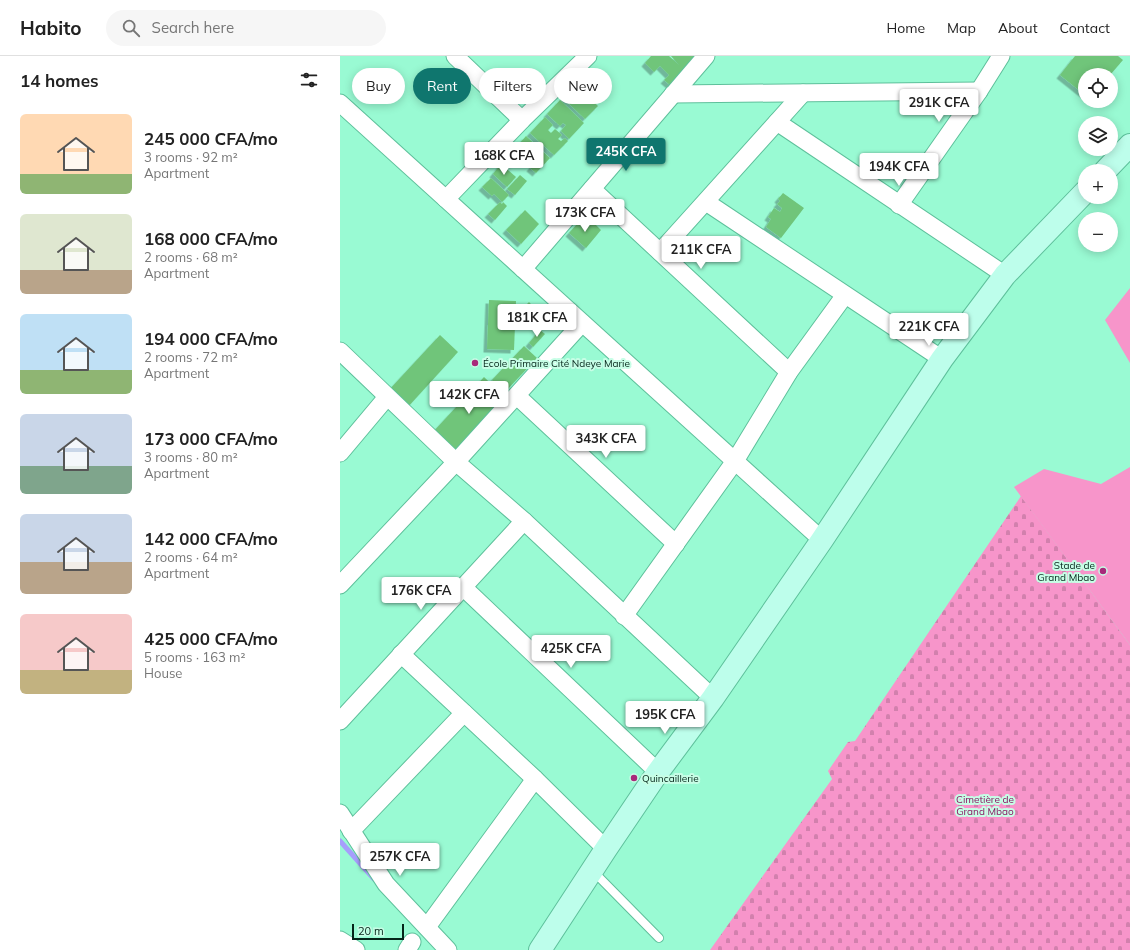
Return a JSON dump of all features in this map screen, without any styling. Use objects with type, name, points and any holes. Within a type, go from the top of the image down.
[{"type":"street","points":[[456,56],[522,120]]},
{"type":"street","points":[[446,199],[522,120],[588,56]]},
{"type":"street","points":[[523,269],[706,56]]},
{"type":"street","points":[[899,204],[979,91],[1001,56]]},
{"type":"street","points":[[673,94],[979,91]]},
{"type":"street","points":[[660,252],[803,93]]},
{"type":"street","points":[[340,103],[822,540]]},
{"type":"street","points":[[777,122],[1005,275]]},
{"type":"street","points":[[1112,164],[1130,145]]},
{"type":"street","points":[[592,189],[790,372]]},
{"type":"street","points":[[540,950],[606,848],[658,772],[713,698],[822,540],[942,359],[1005,275],[1078,199]]},
{"type":"street","points":[[706,202],[942,359]]},
{"type":"street","points":[[624,616],[734,461],[790,372],[845,295]]},
{"type":"street","points":[[340,585],[517,396],[582,323]]},
{"type":"street","points":[[340,351],[456,462],[524,521],[713,698]]},
{"type":"street","points":[[517,396],[676,544]]},
{"type":"street","points":[[340,454],[387,397]]},
{"type":"street","points":[[340,721],[524,521]]},
{"type":"street","points":[[463,587],[658,772]]},
{"type":"street","points":[[401,654],[535,779],[606,848]]},
{"type":"street","points":[[351,831],[464,714]]},
{"type":"street","points":[[427,927],[535,779]]},
{"type":"street","points":[[340,813],[386,884],[448,950]]},
{"type":"street","points":[[340,940],[356,950]]},
{"type":"lane","points":[[592,870],[659,938]]},
{"type":"green space","points":[[1130,288],[1130,363],[1105,320]]},
{"type":"green space","name":"Stade de Grand Mbao","points":[[1130,467],[1130,645],[1014,487],[1044,469],[1101,484]]},
{"type":"green space","name":"Cimetière de Grand Mbao","points":[[1021,496],[1130,645],[1130,950],[710,950],[832,779],[828,771],[848,742],[855,741]]},
{"type":"building","points":[[651,56],[669,56],[679,65],[671,56],[699,56],[670,85],[664,80],[669,75],[660,66],[654,72],[645,63]]},
{"type":"building","points":[[1075,56],[1118,56],[1123,60],[1116,68],[1078,68],[1078,89],[1060,75]]},
{"type":"building","points":[[556,104],[564,104],[584,123],[569,139],[561,131],[566,125],[563,123],[560,126],[547,114]]},
{"type":"building","points":[[569,104],[596,104],[598,106],[585,119]]},
{"type":"building","points":[[545,117],[553,125],[548,130],[551,133],[555,129],[562,135],[558,139],[561,141],[565,138],[568,141],[554,155],[530,133]]},
{"type":"building","points":[[526,136],[550,158],[536,173],[530,168],[536,161],[528,155],[521,163],[511,153]]},
{"type":"building","points":[[501,164],[516,177],[507,187],[493,174]]},
{"type":"building","points":[[520,175],[527,181],[515,195],[507,189]]},
{"type":"building","points":[[491,178],[509,195],[502,202],[494,194],[492,196],[482,187]]},
{"type":"building","points":[[783,193],[804,208],[781,238],[766,227],[771,219],[768,217],[774,208],[780,212],[782,208],[777,204],[780,201],[778,199]]},
{"type":"building","points":[[500,202],[502,204],[503,202],[507,206],[495,220],[488,214]]},
{"type":"building","points":[[525,210],[539,224],[521,244],[506,230]]},
{"type":"building","points":[[580,221],[587,227],[592,221],[601,230],[586,248],[569,233]]},
{"type":"building","points":[[489,300],[516,301],[514,350],[487,349]]},
{"type":"building","points":[[529,302],[543,317],[537,323],[523,308]]},
{"type":"building","points":[[540,330],[545,334],[533,347],[529,343]]},
{"type":"building","points":[[440,335],[458,352],[407,408],[389,390]]},
{"type":"building","points":[[524,346],[537,358],[505,392],[492,380]]},
{"type":"building","points":[[484,377],[505,397],[455,452],[433,432]]},
{"type":"waterway","points":[[340,841],[374,879]]},
{"type":"place","name":"École Primaire Cité Ndeye Marie","points":[[475,363]]},
{"type":"place","name":"Stade de Grand Mbao","points":[[1103,571]]},
{"type":"place","name":"Quincaillerie","points":[[634,778]]}]
